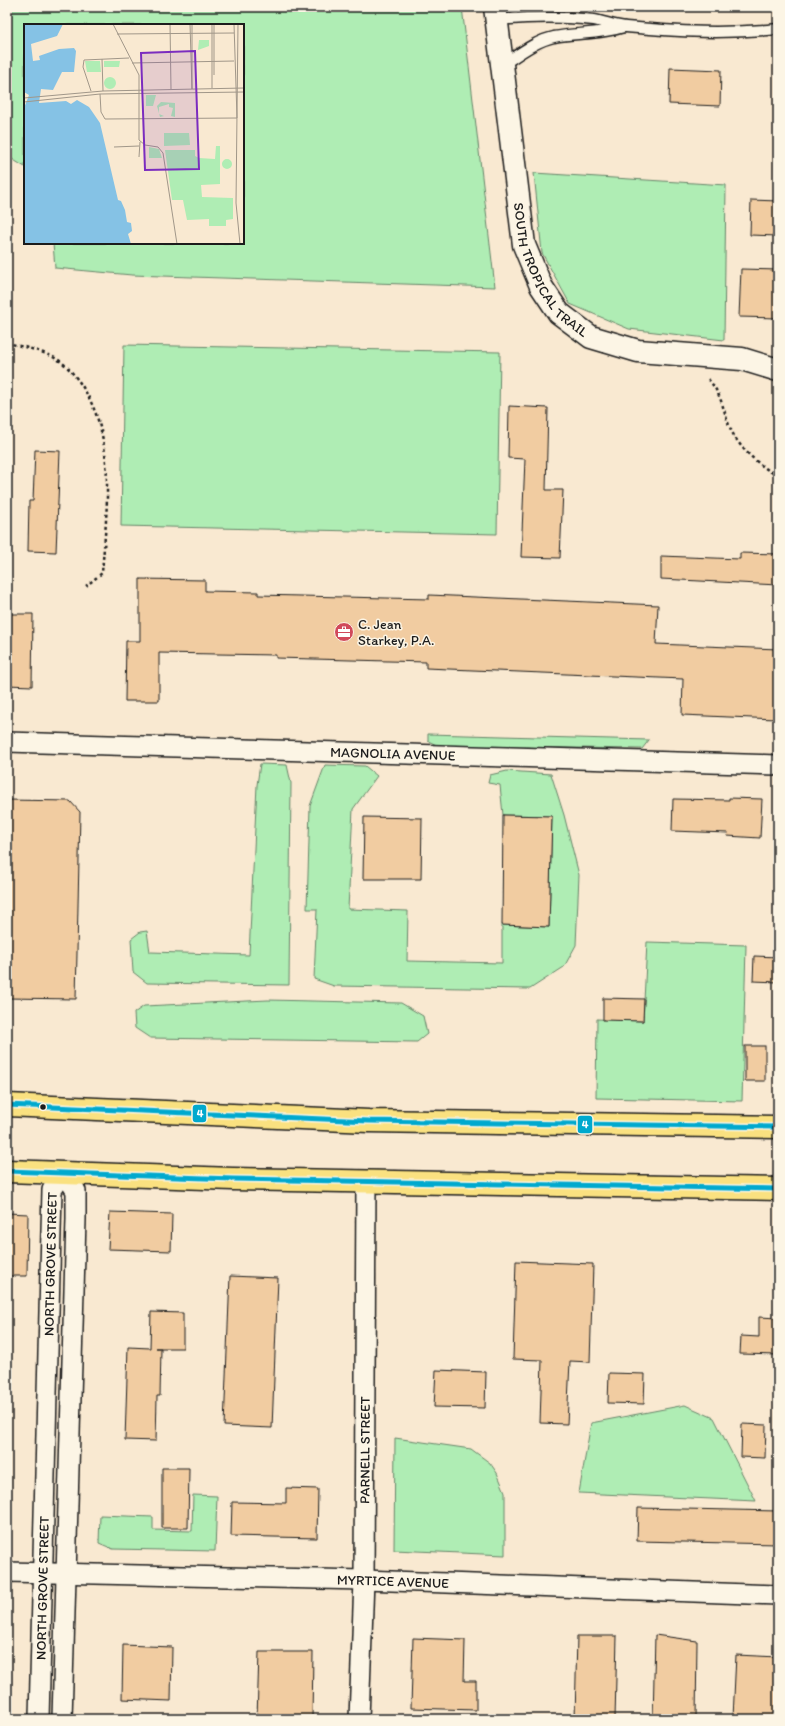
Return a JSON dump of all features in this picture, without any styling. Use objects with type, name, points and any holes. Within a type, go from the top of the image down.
[{"type":"main road","points":[[7,1105],[369,1121],[778,1127]]},
{"type":"main road","points":[[7,1171],[233,1179],[778,1189]]},
{"type":"street","name":"SOUTH TROPICAL TRAIL","points":[[496,14],[524,245],[541,286],[559,313],[590,337],[638,351],[742,359],[778,370]]},
{"type":"street","name":"MAGNOLIA AVENUE","points":[[7,742],[778,765]]},
{"type":"street","name":"NORTH GROVE STREET","points":[[39,1719],[52,1190],[64,1172],[76,1191],[62,1719]]},
{"type":"street","name":"PARNELL STREET","points":[[359,1719],[364,1580],[366,1181]]},
{"type":"street","points":[[48,1333],[73,1334]]},
{"type":"street","name":"MYRTICE AVENUE","points":[[7,1572],[364,1580],[778,1594]]},
{"type":"lane","points":[[496,14],[594,20],[624,27],[711,33],[736,33],[778,29]]},
{"type":"lane","points":[[502,65],[534,45],[552,37],[611,31],[624,27]]},
{"type":"path","points":[[7,343],[35,349],[65,366],[87,394],[101,428],[107,466],[108,500],[102,573],[86,586]]},
{"type":"path","points":[[704,377],[709,379],[720,394],[732,431],[740,445],[757,462],[778,476]]},
{"type":"green space","points":[[7,7],[462,7],[495,287],[132,275],[55,268],[53,244],[244,244],[244,24],[24,24],[24,166],[7,156]]},
{"type":"green space","points":[[534,173],[726,185],[724,340],[629,329],[570,304],[542,253]]},
{"type":"green space","points":[[124,345],[500,352],[497,534],[121,526]]},
{"type":"green space","points":[[428,734],[649,740],[642,749],[439,746],[428,741]]},
{"type":"green space","points":[[260,764],[287,765],[291,783],[289,985],[147,983],[133,972],[131,939],[140,932],[147,931],[150,952],[249,955],[257,785]]},
{"type":"green space","points":[[325,765],[365,766],[377,776],[353,809],[348,909],[408,911],[407,961],[502,963],[502,925],[549,927],[552,816],[503,815],[500,785],[488,783],[490,775],[507,771],[551,774],[564,815],[579,875],[576,945],[564,967],[530,989],[334,986],[314,979],[317,909],[307,909],[310,806]]},
{"type":"green space","points":[[647,942],[746,945],[742,1101],[596,1098],[597,1019],[643,1021]]},
{"type":"green space","points":[[268,1000],[401,1003],[423,1016],[427,1034],[417,1042],[150,1038],[135,1028],[134,1013],[144,1006]]},
{"type":"green space","points":[[685,1405],[714,1418],[756,1501],[579,1493],[591,1423]]},
{"type":"green space","points":[[395,1438],[471,1449],[490,1463],[497,1473],[505,1492],[505,1555],[394,1550]]},
{"type":"green space","points":[[193,1495],[217,1496],[215,1551],[113,1549],[99,1543],[100,1515],[153,1517],[153,1530],[192,1531]]},
{"type":"building","points":[[670,68],[721,70],[720,106],[669,104]]},
{"type":"building","points":[[751,200],[778,201],[778,236],[750,235]]},
{"type":"building","points":[[741,269],[778,270],[778,318],[739,317]]},
{"type":"building","points":[[509,406],[548,408],[546,490],[563,490],[560,558],[521,557],[525,459],[508,458]]},
{"type":"building","points":[[35,450],[60,451],[56,552],[28,551],[29,501],[33,501]]},
{"type":"building","points":[[740,553],[778,554],[778,585],[661,579],[661,556],[740,559]]},
{"type":"building","points":[[140,579],[205,580],[205,591],[258,592],[258,595],[429,599],[429,595],[658,605],[656,644],[778,649],[776,719],[682,715],[683,679],[426,668],[426,662],[276,658],[276,655],[159,653],[159,701],[125,701],[126,641],[140,641]]},
{"type":"building","points":[[7,614],[33,614],[32,686],[7,685]]},
{"type":"building","points":[[729,798],[762,799],[760,838],[727,836],[728,833],[672,831],[673,799],[729,800]]},
{"type":"building","points":[[7,800],[70,801],[80,812],[76,999],[7,998]]},
{"type":"building","points":[[503,815],[552,816],[549,927],[502,925]]},
{"type":"building","points":[[364,817],[422,818],[421,879],[363,879]]},
{"type":"building","points":[[754,956],[778,957],[778,982],[753,981]]},
{"type":"building","points":[[603,998],[644,999],[643,1021],[603,1020]]},
{"type":"building","points":[[745,1046],[765,1046],[765,1081],[745,1081]]},
{"type":"building","points":[[110,1212],[172,1214],[171,1251],[108,1249]]},
{"type":"building","points":[[7,1213],[28,1214],[27,1276],[7,1276]]},
{"type":"building","points":[[516,1261],[593,1264],[590,1362],[570,1361],[567,1424],[540,1423],[542,1360],[513,1359]]},
{"type":"building","points":[[230,1276],[278,1278],[272,1428],[224,1426]]},
{"type":"building","points":[[151,1312],[183,1313],[183,1348],[161,1348],[160,1396],[157,1396],[156,1441],[125,1440],[128,1347],[150,1348]]},
{"type":"building","points":[[759,1317],[778,1318],[778,1355],[740,1354],[741,1336],[759,1337]]},
{"type":"building","points":[[436,1370],[486,1372],[485,1408],[434,1407]]},
{"type":"building","points":[[609,1373],[645,1374],[644,1404],[608,1403]]},
{"type":"building","points":[[742,1424],[766,1425],[765,1458],[741,1457]]},
{"type":"building","points":[[162,1468],[189,1468],[188,1528],[162,1528]]},
{"type":"building","points":[[286,1488],[318,1489],[317,1538],[231,1536],[232,1502],[286,1503]]},
{"type":"building","points":[[638,1508],[778,1511],[778,1544],[637,1541]]},
{"type":"building","points":[[655,1635],[697,1641],[696,1719],[653,1719]]},
{"type":"building","points":[[577,1636],[617,1636],[615,1719],[575,1719]]},
{"type":"building","points":[[413,1638],[465,1640],[464,1681],[476,1681],[476,1710],[411,1708]]},
{"type":"building","points":[[123,1645],[172,1647],[171,1701],[122,1699]]},
{"type":"building","points":[[259,1652],[313,1652],[312,1719],[257,1719]]},
{"type":"building","points":[[736,1655],[778,1657],[778,1719],[733,1718]]},
{"type":"transit line","name":"4","points":[[7,1105],[369,1121],[778,1127]]},
{"type":"transit line","name":"4","points":[[7,1171],[233,1179],[778,1189]]},
{"type":"place","name":"C. Jean Starkey, P.A.","points":[[344,632]]}]
